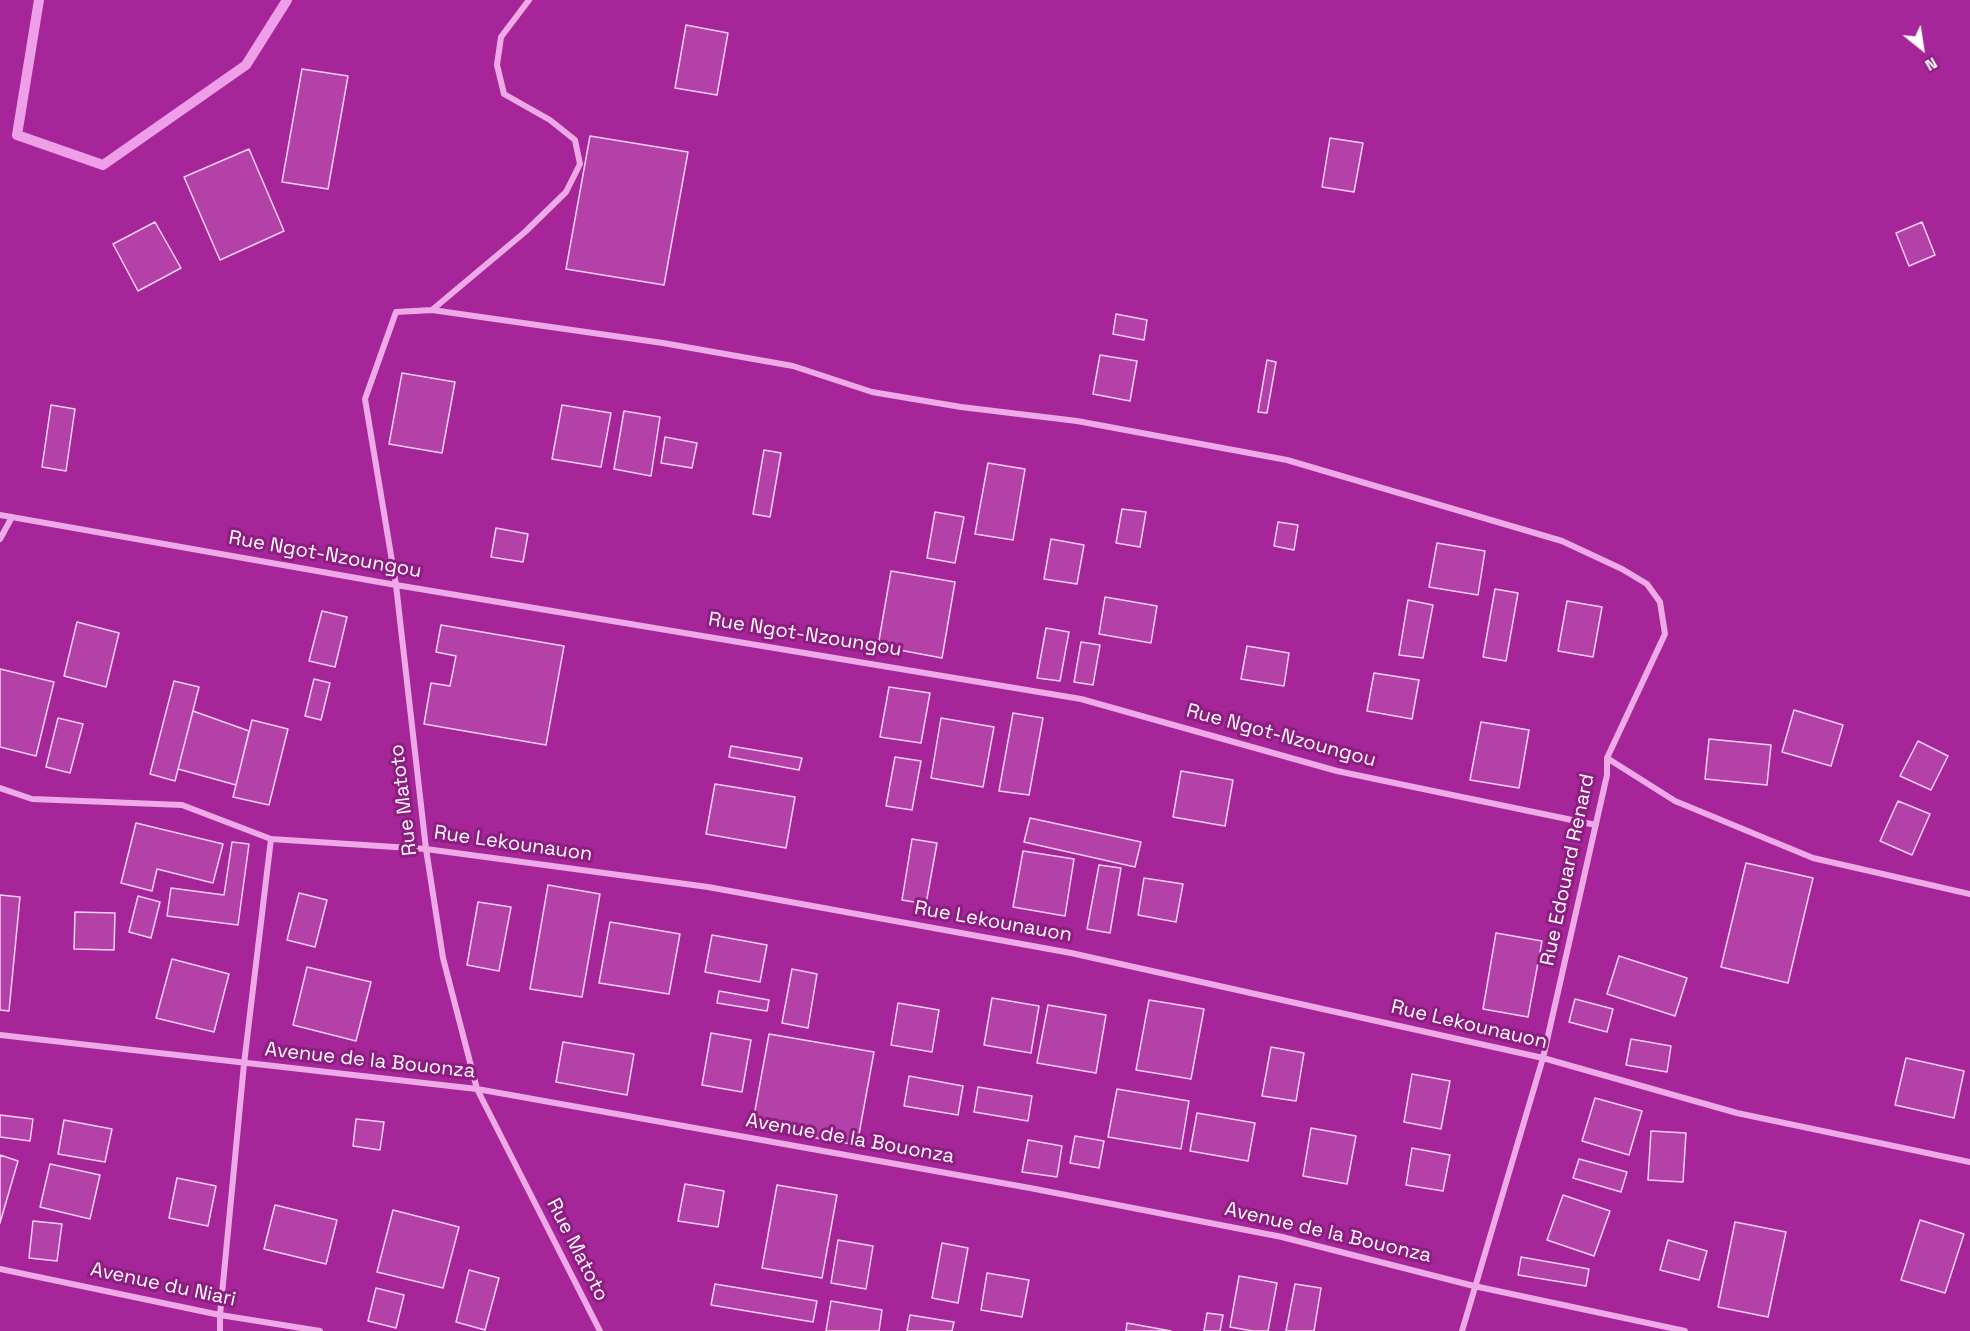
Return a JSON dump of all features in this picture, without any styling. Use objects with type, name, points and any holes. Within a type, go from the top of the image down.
[{"type":"street","points":[[432,310],[525,232],[566,192],[580,164],[575,140],[550,120],[504,94],[497,65],[501,37],[529,0]]},
{"type":"street","points":[[432,310],[663,343],[793,366],[872,393],[961,407],[1077,421],[1287,460],[1562,541],[1622,569],[1647,584],[1660,602],[1665,634],[1607,758]]},
{"type":"street","name":"Rue Matoto","points":[[432,310],[396,312],[364,399],[396,585],[426,849],[443,958],[477,1089],[600,1331]]},
{"type":"street","name":"Rue Ngot-Nzoungou","points":[[0,515],[396,585],[1081,699],[1337,771],[1596,825]]},
{"type":"street","points":[[0,539],[12,517]]},
{"type":"street","name":"Rue Edouard Renard","points":[[1462,1331],[1543,1058],[1607,775],[1607,758]]},
{"type":"street","name":"Rue Edouard Renard","points":[[1607,758],[1675,801],[1813,858],[1970,894]]},
{"type":"street","name":"Rue Lekounauon","points":[[0,788],[32,799],[182,805],[271,839],[426,849],[708,887],[1071,953],[1543,1058],[1737,1113],[1970,1161]]},
{"type":"street","points":[[220,1331],[244,1064],[271,839]]},
{"type":"street","name":"Avenue de la Bouonza","points":[[0,1035],[477,1089],[1030,1188],[1282,1236],[1474,1286],[1685,1331]]},
{"type":"street","name":"Avenue du Niari","points":[[0,1269],[220,1315],[320,1331]]},
{"type":"shaded area","points":[[0,0],[1970,0],[1970,1331],[0,1331]]},
{"type":"building","points":[[686,25],[728,33],[717,95],[675,88]]},
{"type":"building","points":[[302,69],[348,76],[328,189],[282,182]]},
{"type":"building","points":[[590,136],[688,152],[664,285],[566,269]]},
{"type":"building","points":[[1330,138],[1363,143],[1354,192],[1322,187]]},
{"type":"building","points":[[249,149],[284,231],[220,260],[184,177]]},
{"type":"building","points":[[155,222],[181,268],[138,291],[113,244]]},
{"type":"building","points":[[1922,222],[1935,255],[1909,266],[1896,233]]},
{"type":"building","points":[[1116,314],[1147,320],[1144,340],[1113,334]]},
{"type":"building","points":[[1100,355],[1137,361],[1130,401],[1093,394]]},
{"type":"building","points":[[1267,360],[1276,362],[1267,413],[1258,412]]},
{"type":"building","points":[[402,373],[455,382],[442,453],[389,444]]},
{"type":"building","points":[[51,405],[75,409],[66,471],[42,467]]},
{"type":"building","points":[[562,405],[611,413],[601,467],[552,459]]},
{"type":"building","points":[[624,411],[660,417],[651,476],[614,469]]},
{"type":"building","points":[[665,437],[697,443],[692,468],[661,463]]},
{"type":"building","points":[[764,450],[781,453],[770,517],[753,514]]},
{"type":"building","points":[[988,463],[1025,469],[1013,540],[975,534]]},
{"type":"building","points":[[1122,509],[1146,512],[1140,547],[1116,543]]},
{"type":"building","points":[[935,512],[964,517],[955,563],[927,558]]},
{"type":"building","points":[[1278,522],[1298,525],[1294,550],[1274,546]]},
{"type":"building","points":[[496,528],[528,534],[523,562],[491,557]]},
{"type":"building","points":[[1051,539],[1084,545],[1077,584],[1044,579]]},
{"type":"building","points":[[1437,543],[1485,551],[1478,595],[1429,587]]},
{"type":"building","points":[[891,571],[955,582],[942,658],[878,646]]},
{"type":"building","points":[[1495,589],[1518,593],[1506,661],[1483,657]]},
{"type":"building","points":[[1105,597],[1157,606],[1151,643],[1099,634]]},
{"type":"building","points":[[1408,600],[1433,605],[1423,658],[1399,655]]},
{"type":"building","points":[[1567,601],[1602,607],[1593,657],[1558,651]]},
{"type":"building","points":[[322,611],[347,617],[335,667],[309,661]]},
{"type":"building","points":[[77,622],[119,633],[106,687],[64,676]]},
{"type":"building","points":[[441,625],[564,646],[546,745],[424,724],[431,683],[450,686],[456,656],[436,652]]},
{"type":"building","points":[[1046,628],[1069,632],[1060,681],[1037,678]]},
{"type":"building","points":[[1081,642],[1100,645],[1093,685],[1074,682]]},
{"type":"building","points":[[1247,646],[1289,653],[1284,686],[1241,679]]},
{"type":"building","points":[[0,669],[54,682],[36,756],[0,747]]},
{"type":"building","points":[[1374,673],[1419,680],[1412,719],[1367,711]]},
{"type":"building","points":[[314,679],[330,683],[321,720],[305,716]]},
{"type":"building","points":[[174,681],[199,687],[175,781],[150,774]]},
{"type":"building","points":[[889,687],[930,693],[921,743],[880,737]]},
{"type":"building","points":[[1794,710],[1843,725],[1831,766],[1782,752]]},
{"type":"building","points":[[193,711],[249,731],[236,785],[178,769]]},
{"type":"building","points":[[1013,713],[1043,718],[1029,795],[999,791]]},
{"type":"building","points":[[58,718],[83,724],[70,773],[46,767]]},
{"type":"building","points":[[941,718],[994,727],[983,787],[931,778]]},
{"type":"building","points":[[252,720],[288,729],[269,805],[233,797]]},
{"type":"building","points":[[1481,722],[1529,730],[1519,788],[1470,780]]},
{"type":"building","points":[[1709,739],[1771,745],[1767,785],[1705,779]]},
{"type":"building","points":[[1918,741],[1948,756],[1931,790],[1900,776]]},
{"type":"building","points":[[731,746],[802,758],[799,770],[729,757]]},
{"type":"building","points":[[895,757],[921,761],[912,810],[886,806]]},
{"type":"building","points":[[1181,771],[1233,780],[1225,826],[1173,817]]},
{"type":"building","points":[[715,784],[795,797],[786,848],[706,834]]},
{"type":"building","points":[[1898,801],[1930,814],[1912,855],[1880,841]]},
{"type":"building","points":[[1030,818],[1141,842],[1135,867],[1024,842]]},
{"type":"building","points":[[136,823],[223,844],[213,883],[157,869],[152,891],[121,883]]},
{"type":"building","points":[[912,839],[937,843],[926,904],[902,900]]},
{"type":"building","points":[[232,842],[249,844],[238,925],[167,916],[171,888],[224,895]]},
{"type":"building","points":[[1023,851],[1074,859],[1065,916],[1013,907]]},
{"type":"building","points":[[1746,863],[1813,878],[1788,983],[1721,967]]},
{"type":"building","points":[[1099,865],[1121,868],[1110,933],[1087,929]]},
{"type":"building","points":[[1144,878],[1183,884],[1176,922],[1138,915]]},
{"type":"building","points":[[548,885],[600,894],[582,997],[530,989]]},
{"type":"building","points":[[299,893],[327,900],[315,947],[287,940]]},
{"type":"building","points":[[0,895],[20,897],[9,1011],[0,1010]]},
{"type":"building","points":[[138,896],[160,902],[151,938],[129,932]]},
{"type":"building","points":[[478,902],[511,907],[499,971],[467,965]]},
{"type":"building","points":[[75,912],[115,913],[114,950],[74,949]]},
{"type":"building","points":[[610,922],[680,934],[669,994],[599,983]]},
{"type":"building","points":[[1496,933],[1542,941],[1528,1017],[1483,1009]]},
{"type":"building","points":[[712,935],[767,945],[760,982],[705,972]]},
{"type":"building","points":[[1619,956],[1687,978],[1675,1016],[1607,994]]},
{"type":"building","points":[[172,959],[229,974],[214,1032],[156,1018]]},
{"type":"building","points":[[307,967],[371,982],[356,1041],[293,1025]]},
{"type":"building","points":[[792,969],[817,974],[808,1028],[782,1023]]},
{"type":"building","points":[[719,991],[769,1000],[767,1011],[717,1003]]},
{"type":"building","points":[[992,998],[1039,1006],[1031,1053],[984,1045]]},
{"type":"building","points":[[1575,999],[1613,1009],[1607,1032],[1569,1022]]},
{"type":"building","points":[[1149,1000],[1204,1009],[1191,1079],[1136,1070]]},
{"type":"building","points":[[898,1003],[939,1010],[932,1052],[891,1045]]},
{"type":"building","points":[[1048,1005],[1106,1015],[1096,1073],[1037,1063]]},
{"type":"building","points":[[711,1033],[751,1040],[742,1092],[702,1085]]},
{"type":"building","points":[[769,1034],[874,1052],[857,1145],[752,1127]]},
{"type":"building","points":[[1631,1039],[1671,1046],[1667,1072],[1626,1065]]},
{"type":"building","points":[[563,1042],[634,1054],[627,1095],[556,1082]]},
{"type":"building","points":[[1271,1047],[1304,1053],[1296,1101],[1262,1096]]},
{"type":"building","points":[[1906,1058],[1964,1071],[1954,1118],[1895,1105]]},
{"type":"building","points":[[1412,1074],[1450,1081],[1441,1129],[1404,1122]]},
{"type":"building","points":[[909,1076],[963,1086],[958,1115],[904,1106]]},
{"type":"building","points":[[978,1087],[1032,1096],[1028,1121],[974,1112]]},
{"type":"building","points":[[1117,1089],[1189,1101],[1181,1149],[1108,1137]]},
{"type":"building","points":[[1595,1098],[1642,1111],[1629,1155],[1582,1141]]},
{"type":"building","points":[[1197,1113],[1255,1123],[1248,1161],[1190,1151]]},
{"type":"building","points":[[0,1115],[33,1119],[30,1141],[0,1137]]},
{"type":"building","points":[[356,1119],[384,1122],[380,1150],[353,1146]]},
{"type":"building","points":[[64,1120],[112,1129],[105,1162],[58,1154]]},
{"type":"building","points":[[1311,1128],[1356,1136],[1347,1184],[1303,1176]]},
{"type":"building","points":[[1651,1131],[1686,1133],[1683,1182],[1648,1180]]},
{"type":"building","points":[[1075,1136],[1104,1141],[1099,1168],[1070,1163]]},
{"type":"building","points":[[1028,1140],[1062,1146],[1057,1177],[1022,1172]]},
{"type":"building","points":[[1412,1148],[1450,1155],[1443,1191],[1406,1185]]},
{"type":"building","points":[[0,1155],[18,1161],[0,1223]]},
{"type":"building","points":[[1579,1159],[1627,1172],[1621,1192],[1573,1178]]},
{"type":"building","points":[[50,1164],[100,1175],[90,1219],[40,1207]]},
{"type":"building","points":[[177,1178],[216,1186],[208,1226],[169,1218]]},
{"type":"building","points":[[685,1184],[724,1191],[718,1227],[678,1221]]},
{"type":"building","points":[[777,1185],[837,1195],[822,1278],[762,1268]]},
{"type":"building","points":[[1563,1195],[1610,1211],[1594,1256],[1547,1240]]},
{"type":"building","points":[[275,1205],[337,1220],[326,1264],[264,1249]]},
{"type":"building","points":[[393,1210],[459,1227],[443,1288],[377,1272]]},
{"type":"building","points":[[1920,1220],[1964,1234],[1945,1293],[1901,1280]]},
{"type":"building","points":[[33,1221],[62,1224],[57,1261],[29,1258]]},
{"type":"building","points":[[1735,1222],[1786,1232],[1768,1317],[1718,1307]]},
{"type":"building","points":[[838,1240],[873,1246],[866,1289],[831,1283]]},
{"type":"building","points":[[1668,1240],[1707,1251],[1699,1280],[1660,1270]]},
{"type":"building","points":[[942,1243],[968,1248],[958,1303],[932,1298]]},
{"type":"building","points":[[1521,1257],[1589,1269],[1586,1286],[1518,1275]]},
{"type":"building","points":[[469,1270],[499,1278],[485,1330],[456,1322]]},
{"type":"building","points":[[987,1273],[1029,1280],[1022,1317],[981,1310]]},
{"type":"building","points":[[1239,1276],[1277,1283],[1268,1331],[1230,1327]]},
{"type":"building","points":[[715,1284],[817,1301],[813,1322],[711,1305]]},
{"type":"building","points":[[1295,1284],[1321,1288],[1314,1331],[1286,1331]]},
{"type":"building","points":[[376,1288],[404,1295],[396,1328],[368,1321]]},
{"type":"building","points":[[831,1301],[882,1310],[879,1331],[826,1331]]},
{"type":"building","points":[[1207,1313],[1223,1315],[1220,1331],[1204,1331]]},
{"type":"building","points":[[910,1315],[954,1322],[952,1331],[907,1331]]},
{"type":"building","points":[[1127,1323],[1171,1331],[1126,1331]]},
{"type":"waterway","points":[[39,0],[17,135],[103,165],[246,65],[287,0]]}]
